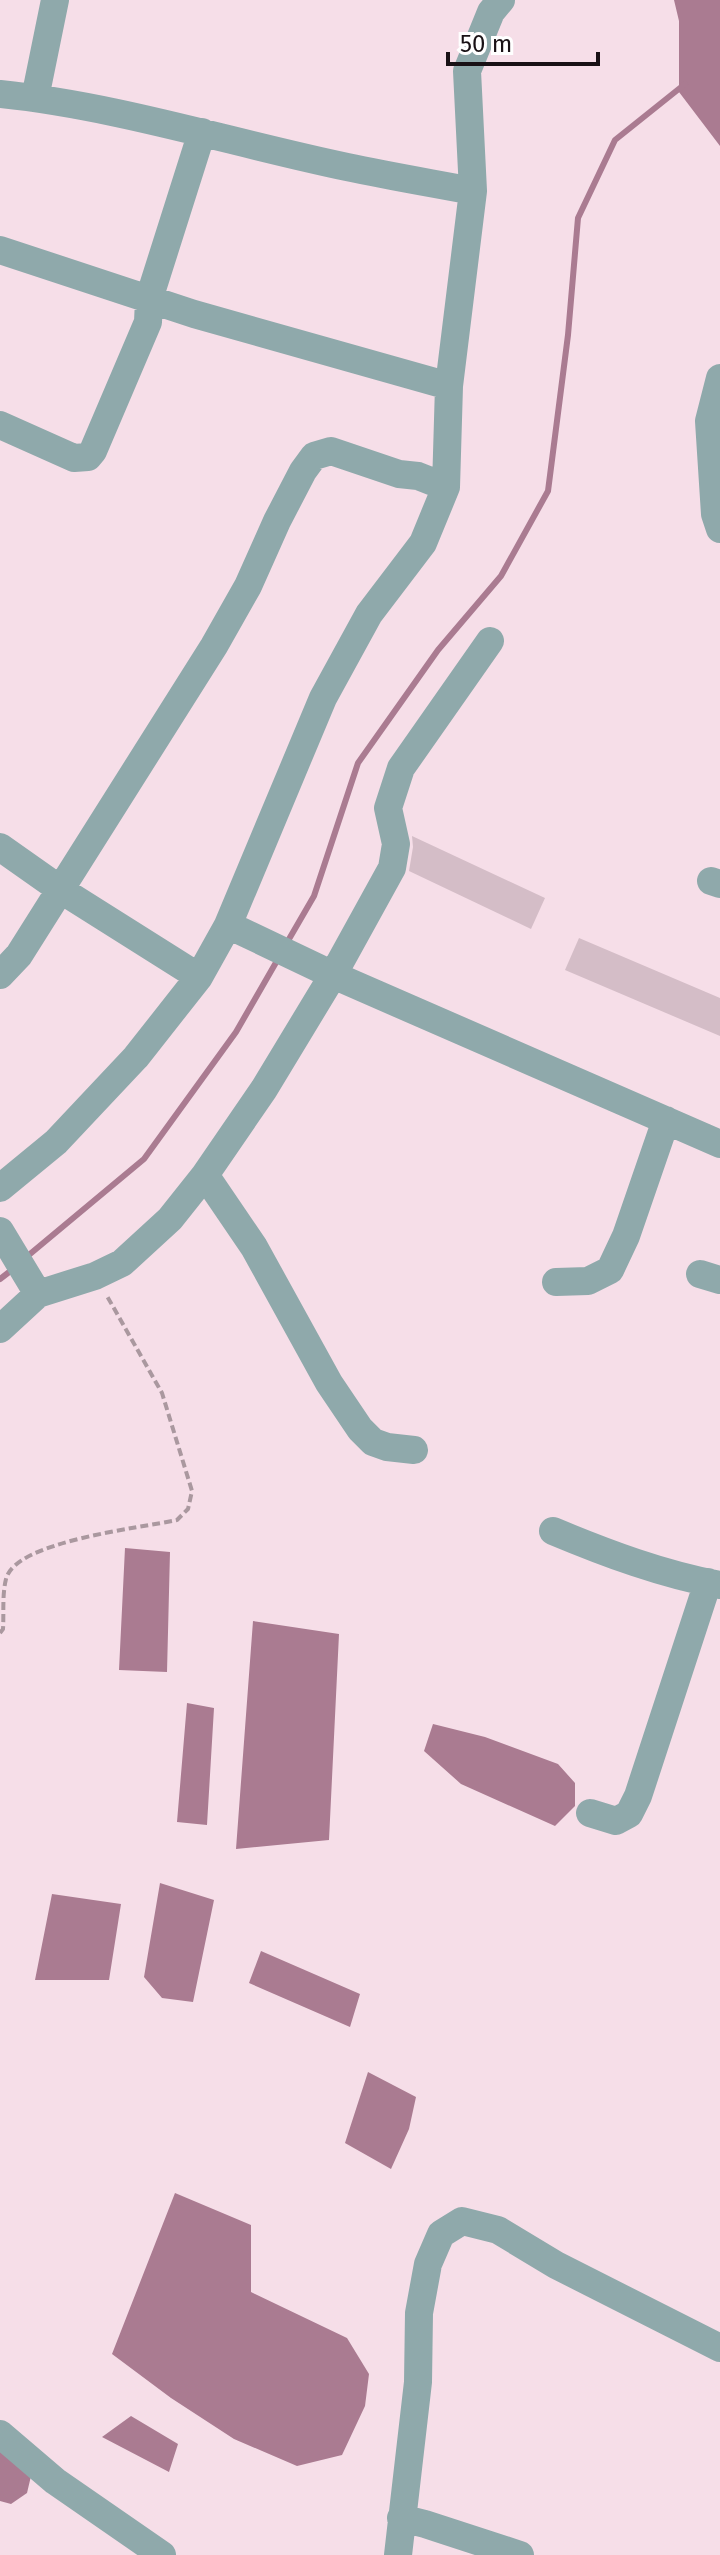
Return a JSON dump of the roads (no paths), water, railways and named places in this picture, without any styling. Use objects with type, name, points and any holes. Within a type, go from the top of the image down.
[{"type":"street","points":[[35,98],[55,0]]},
{"type":"street","points":[[0,1188],[56,1142],[106,1089],[136,1057],[199,977],[228,925],[323,698],[369,614],[423,543],[446,487],[449,386],[473,191],[467,71],[491,12],[501,0]]},
{"type":"street","points":[[0,94],[35,98],[202,132],[346,167],[473,191]]},
{"type":"street","points":[[0,425],[74,458],[88,457],[103,430],[148,322],[149,299],[202,132]]},
{"type":"street","points":[[0,250],[149,299],[449,386]]},
{"type":"street","points":[[720,378],[709,421],[715,514],[720,529]]},
{"type":"street","points":[[0,975],[19,955],[214,646],[248,586],[296,483],[314,456],[331,451],[446,487]]},
{"type":"street","points":[[0,1329],[38,1294],[95,1276],[122,1263],[170,1219],[205,1175],[264,1089],[333,975],[392,868],[396,844],[388,808],[401,768],[490,641]]},
{"type":"street","points":[[0,847],[61,890],[199,977]]},
{"type":"street","points":[[228,925],[333,975],[720,1144]]},
{"type":"street","points":[[556,1282],[588,1281],[610,1270],[626,1236],[666,1120]]},
{"type":"street","points":[[205,1175],[254,1247],[329,1383],[360,1429],[373,1442],[414,1450]]},
{"type":"street","points":[[0,1231],[38,1294]]},
{"type":"street","points":[[553,1531],[610,1555],[714,1584],[629,1814],[616,1821],[590,1813]]},
{"type":"street","points":[[398,2555],[418,2382],[419,2313],[428,2264],[441,2234],[462,2221],[498,2230],[556,2265],[720,2348]]},
{"type":"street","points":[[0,2434],[55,2481],[162,2555]]},
{"type":"street","points":[[401,2518],[520,2555]]},
{"type":"waterway","points":[[285,946],[314,896],[358,763],[438,650],[501,576],[548,491],[568,335],[578,218],[615,140],[685,84]]},
{"type":"waterway","points":[[24,1259],[144,1159],[236,1032],[278,959]]},
{"type":"waterway","points":[[0,1279],[13,1269]]}]
